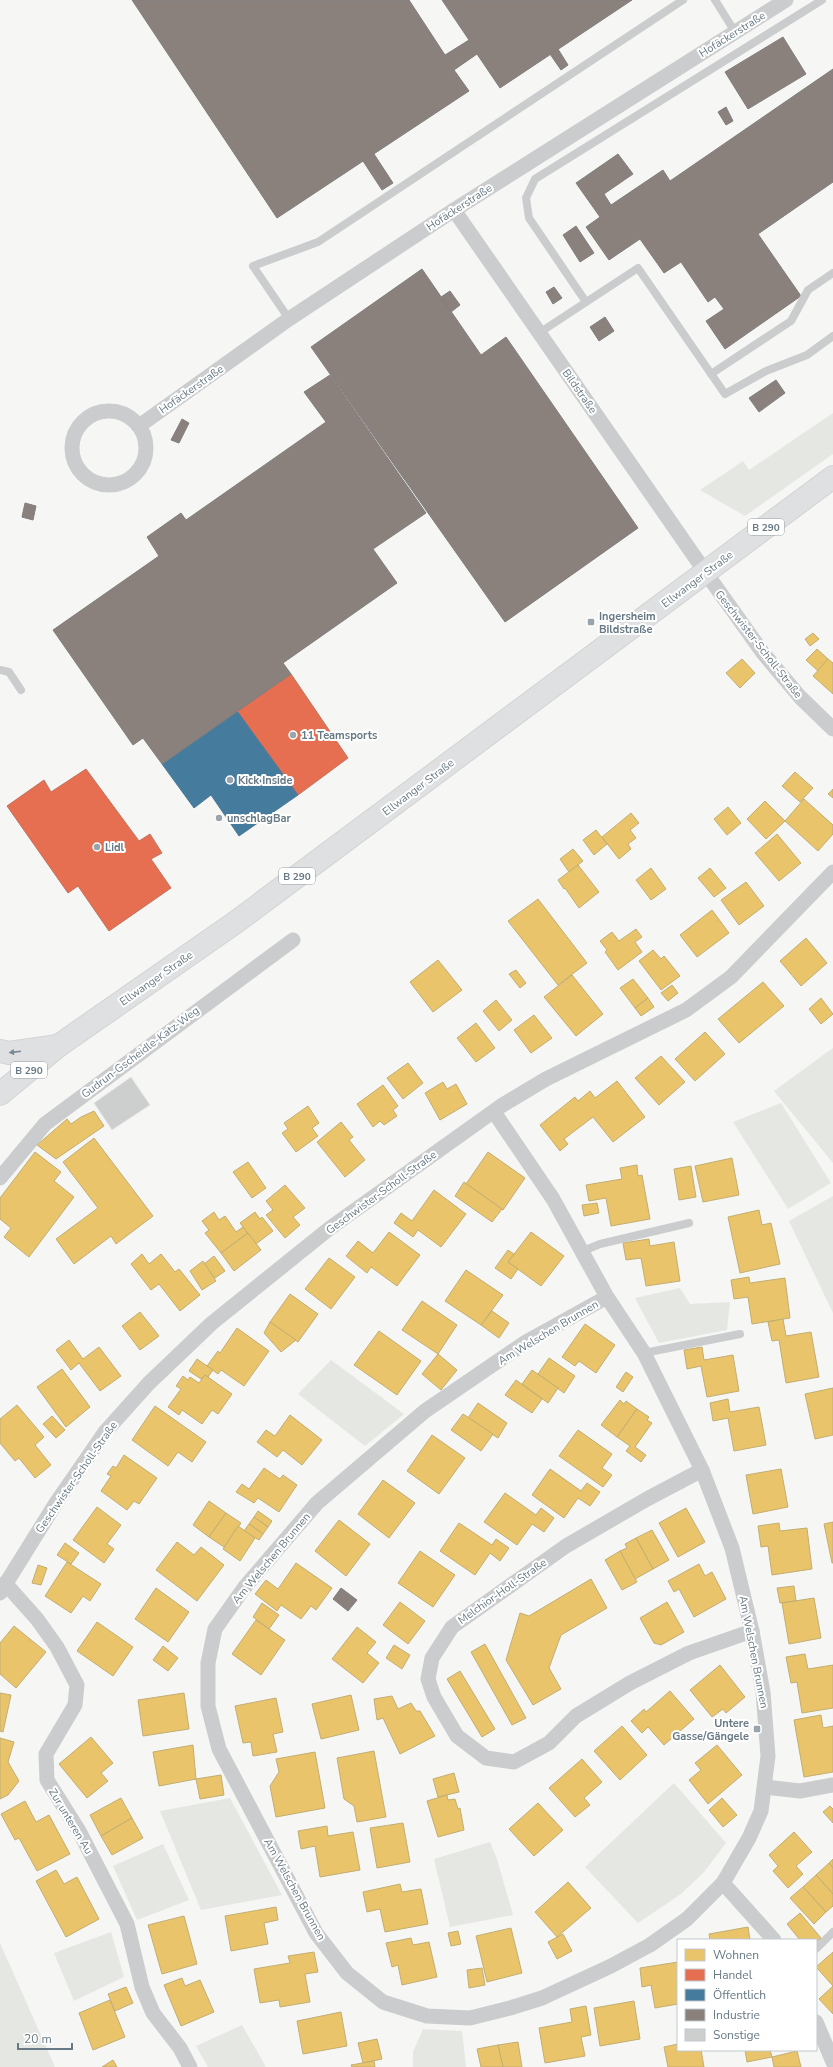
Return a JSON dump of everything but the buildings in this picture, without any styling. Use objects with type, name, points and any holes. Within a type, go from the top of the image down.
[{"type":"main road","name":"Ellwanger Straße","points":[[0,1094],[58,1046],[236,922],[833,477]]},
{"type":"main road","points":[[0,1051],[9,1053],[58,1046]]},
{"type":"street","name":"Hofäckerstraße","points":[[139,426],[289,319],[454,210],[786,0]]},
{"type":"street","name":"Bildstraße","points":[[454,210],[706,573]]},
{"type":"street","points":[[110,411],[121,413],[131,418],[139,426],[144,436],[145,454],[138,470],[130,478],[119,483],[102,484],[86,477],[78,468],[73,457],[72,446],[74,434],[88,417],[98,412],[110,411]]},
{"type":"street","name":"Geschwister-Scholl-Straße","points":[[706,573],[764,653],[800,697],[833,729]]},
{"type":"street","name":"Geschwister-Scholl-Straße","points":[[3,1588],[56,1503],[101,1439],[149,1383],[212,1323],[330,1228],[494,1112],[546,1079],[686,1010],[731,977],[833,872]]},
{"type":"street","name":"Gudrun-Gscheidle-Katz-Weg","points":[[0,1178],[45,1124],[293,940]]},
{"type":"street","name":"Am Welschen Brunnen","points":[[494,1112],[553,1199],[607,1297],[644,1353],[702,1470],[732,1548],[752,1631],[764,1700],[768,1756],[761,1811],[749,1838],[723,1883],[687,1919],[650,1945],[611,1966],[542,1998],[470,2018],[427,2016],[383,2002],[347,1973],[316,1932],[219,1749],[208,1706],[208,1663],[215,1630],[244,1588],[317,1503],[425,1411],[526,1342],[607,1297]]},
{"type":"street","name":"Melchior-Holl-Straße","points":[[702,1470],[646,1499],[566,1546],[452,1627],[432,1658],[428,1679],[434,1697],[457,1736],[486,1758],[514,1762],[549,1743],[576,1716],[630,1683],[689,1653],[752,1631]]},
{"type":"street","name":"Zur unteren Au","points":[[3,1588],[41,1625],[57,1648],[77,1685],[75,1705],[46,1754],[46,1780],[79,1831],[127,1924],[142,1987],[153,2013],[180,2048],[190,2067]]},
{"type":"street","points":[[765,1788],[800,1791],[815,1790],[833,1785]]},
{"type":"street","points":[[723,1883],[773,1939]]},
{"type":"street","points":[[817,2024],[833,2062]]},
{"type":"lane","points":[[289,319],[253,266],[318,242],[683,0]]},
{"type":"lane","points":[[715,0],[735,32]]},
{"type":"lane","points":[[586,302],[529,218],[526,198],[535,179],[822,0]]},
{"type":"lane","points":[[539,333],[638,268],[725,394],[766,371],[807,355],[833,336]]},
{"type":"lane","points":[[711,374],[791,321],[808,290],[833,273]]},
{"type":"lane","points":[[0,670],[9,672],[21,690]]},
{"type":"lane","points":[[583,1251],[600,1244],[689,1223]]},
{"type":"lane","points":[[644,1353],[740,1334]]},
{"type":"lane","points":[[817,1948],[833,1932]]},
{"type":"shaded area","points":[[833,413],[833,454],[745,516],[700,490],[743,461],[749,470]]},
{"type":"shaded area","points":[[833,1048],[833,1163],[774,1091]]},
{"type":"shaded area","points":[[781,1103],[831,1183],[788,1209],[733,1122]]},
{"type":"shaded area","points":[[833,1196],[833,1313],[789,1221]]},
{"type":"shaded area","points":[[680,1288],[690,1304],[730,1302],[727,1330],[659,1343],[635,1298]]},
{"type":"shaded area","points":[[331,1360],[404,1414],[365,1446],[298,1394]]},
{"type":"shaded area","points":[[674,1783],[726,1843],[704,1872],[681,1894],[638,1923],[585,1867]]},
{"type":"shaded area","points":[[230,1798],[282,1895],[201,1910],[160,1811]]},
{"type":"shaded area","points":[[490,1842],[497,1859],[513,1915],[450,1927],[434,1859]]},
{"type":"shaded area","points":[[163,1844],[189,1900],[137,1920],[113,1866]]},
{"type":"shaded area","points":[[111,1932],[124,1977],[74,2001],[54,1953]]},
{"type":"shaded area","points":[[0,1943],[55,2067],[0,2067]]},
{"type":"shaded area","points":[[242,2025],[266,2067],[208,2067],[196,2046]]},
{"type":"shaded area","points":[[423,2029],[462,2031],[466,2067],[413,2067],[413,2052]]},
{"type":"place","name":"Ingersheim Bildstraße","points":[[591,622]]},
{"type":"place","name":"11 Teamsports","points":[[293,735]]},
{"type":"place","name":"Kick Inside","points":[[230,780]]},
{"type":"place","name":"unschlagBar","points":[[219,818]]},
{"type":"place","name":"Lidl","points":[[97,847]]},
{"type":"place","name":"Untere Gasse/Gängele","points":[[757,1729]]}]
